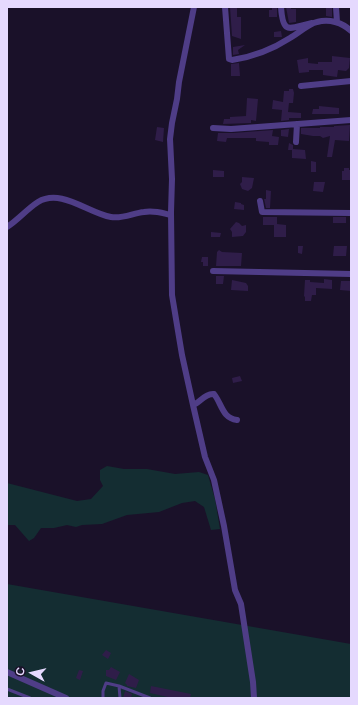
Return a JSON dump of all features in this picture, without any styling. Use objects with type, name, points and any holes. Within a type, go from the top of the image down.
[{"type":"street","points":[[194,7],[179,82],[170,139],[172,179],[172,295],[192,405],[205,457],[214,480],[226,533],[235,590],[241,604],[253,682],[254,698]]},
{"type":"street","points":[[225,7],[229,59],[232,60],[262,52],[281,44],[315,22]]},
{"type":"street","points":[[281,7],[282,21],[284,26],[287,28],[293,28],[315,22],[336,22],[342,24],[351,31]]},
{"type":"street","points":[[336,7],[336,22]]},
{"type":"street","points":[[301,86],[351,81]]},
{"type":"street","points":[[213,128],[231,129],[351,120]]},
{"type":"street","points":[[296,142],[297,124]]},
{"type":"street","points":[[7,227],[38,202],[51,197],[64,199],[110,217],[127,216],[145,211],[156,211],[171,215]]},
{"type":"street","points":[[260,201],[262,212],[351,213]]},
{"type":"street","points":[[213,271],[351,274]]},
{"type":"street","points":[[192,405],[200,402],[208,394],[214,394],[223,413],[230,418],[237,420]]},
{"type":"street","points":[[7,672],[66,698]]},
{"type":"lane","points":[[103,698],[103,691],[106,683],[119,686],[150,698]]},
{"type":"lane","points":[[119,686],[120,698]]},
{"type":"lane","points":[[7,689],[30,698]]},
{"type":"green space","points":[[107,466],[124,469],[147,469],[175,474],[199,472],[208,475],[215,499],[220,529],[211,530],[204,507],[195,501],[182,503],[159,512],[127,515],[102,524],[82,525],[76,527],[67,525],[54,528],[41,528],[34,538],[29,541],[15,525],[7,525],[7,483],[77,501],[91,499],[103,486],[100,480],[100,470]]},
{"type":"green space","points":[[7,584],[351,644],[351,698],[7,698]]},
{"type":"building","points":[[230,7],[237,7],[237,17],[241,17],[241,39],[232,36]]},
{"type":"building","points":[[272,7],[277,7],[277,17],[269,17],[269,10],[272,10]]},
{"type":"building","points":[[286,7],[296,9],[296,22],[289,23]]},
{"type":"building","points":[[332,7],[332,17],[326,16],[326,8]]},
{"type":"building","points":[[281,31],[282,37],[274,37],[274,32]]},
{"type":"building","points":[[245,45],[238,50],[239,54],[233,55],[233,47]]},
{"type":"building","points":[[332,56],[350,58],[349,68],[346,71],[338,70],[337,77],[323,75],[323,70],[309,70],[309,72],[299,73],[297,60],[308,58],[308,63],[318,64],[318,62],[332,62]]},
{"type":"building","points":[[239,63],[240,76],[231,76],[231,64]]},
{"type":"building","points":[[289,89],[293,89],[294,93],[293,103],[289,103],[288,112],[301,113],[301,118],[289,118],[289,120],[281,121],[282,110],[272,109],[273,100],[283,102],[284,91],[289,91]]},
{"type":"building","points":[[247,98],[258,99],[256,121],[251,120],[251,123],[223,124],[224,119],[246,116]]},
{"type":"building","points":[[319,106],[339,108],[339,114],[312,114],[313,109],[319,109]]},
{"type":"building","points":[[350,125],[349,141],[335,140],[332,157],[327,157],[330,136],[323,138],[320,136],[301,134],[301,128]]},
{"type":"building","points":[[157,127],[164,128],[163,142],[155,140]]},
{"type":"building","points":[[289,129],[288,137],[281,136],[281,130]]},
{"type":"building","points":[[273,130],[272,136],[279,137],[278,145],[269,145],[269,142],[256,141],[256,138],[227,138],[226,142],[217,141],[218,133]]},
{"type":"building","points":[[289,143],[293,145],[293,149],[305,150],[306,159],[292,158],[292,150],[288,150]]},
{"type":"building","points":[[311,161],[316,162],[316,172],[311,172]]},
{"type":"building","points":[[344,168],[349,168],[349,170],[351,170],[351,180],[342,180],[342,171],[344,171]]},
{"type":"building","points":[[213,170],[224,171],[224,177],[213,177]]},
{"type":"building","points":[[242,177],[254,178],[252,188],[248,191],[242,189],[240,184],[242,182]]},
{"type":"building","points":[[314,182],[325,182],[323,192],[313,191]]},
{"type":"building","points":[[266,190],[271,191],[270,208],[266,208],[264,199],[266,199]]},
{"type":"building","points":[[235,202],[244,205],[244,210],[234,209]]},
{"type":"building","points":[[263,217],[277,217],[277,224],[286,225],[286,237],[274,237],[274,225],[263,225]]},
{"type":"building","points":[[333,217],[346,217],[346,223],[333,223]]},
{"type":"building","points":[[236,222],[242,226],[246,225],[246,232],[243,236],[232,237],[232,232],[230,229]]},
{"type":"building","points":[[211,232],[221,233],[220,237],[211,237]]},
{"type":"building","points":[[298,246],[303,246],[302,254],[298,253]]},
{"type":"building","points":[[334,246],[347,246],[346,256],[333,256]]},
{"type":"building","points":[[219,250],[222,252],[242,253],[241,266],[216,266],[217,252]]},
{"type":"building","points":[[202,257],[208,257],[208,266],[203,266],[203,262],[201,262]]},
{"type":"building","points":[[216,276],[224,276],[223,284],[216,284]]},
{"type":"building","points":[[324,279],[332,280],[332,289],[316,288],[316,295],[312,295],[311,301],[305,301],[305,280],[324,283]]},
{"type":"building","points":[[232,280],[246,283],[248,286],[248,291],[231,290]]},
{"type":"building","points":[[341,281],[351,281],[351,291],[340,290]]},
{"type":"building","points":[[240,376],[242,381],[233,383],[232,378]]},
{"type":"building","points":[[106,650],[111,653],[108,659],[102,655]]},
{"type":"building","points":[[111,667],[120,672],[116,680],[106,676],[106,670],[109,670]]},
{"type":"building","points":[[79,670],[83,671],[80,680],[76,678]]},
{"type":"building","points":[[129,674],[139,680],[136,688],[127,686],[125,683]]},
{"type":"building","points":[[151,686],[191,694],[190,698],[172,698],[150,693]]},
{"type":"building","points":[[125,691],[132,694],[131,698],[123,698]]}]
